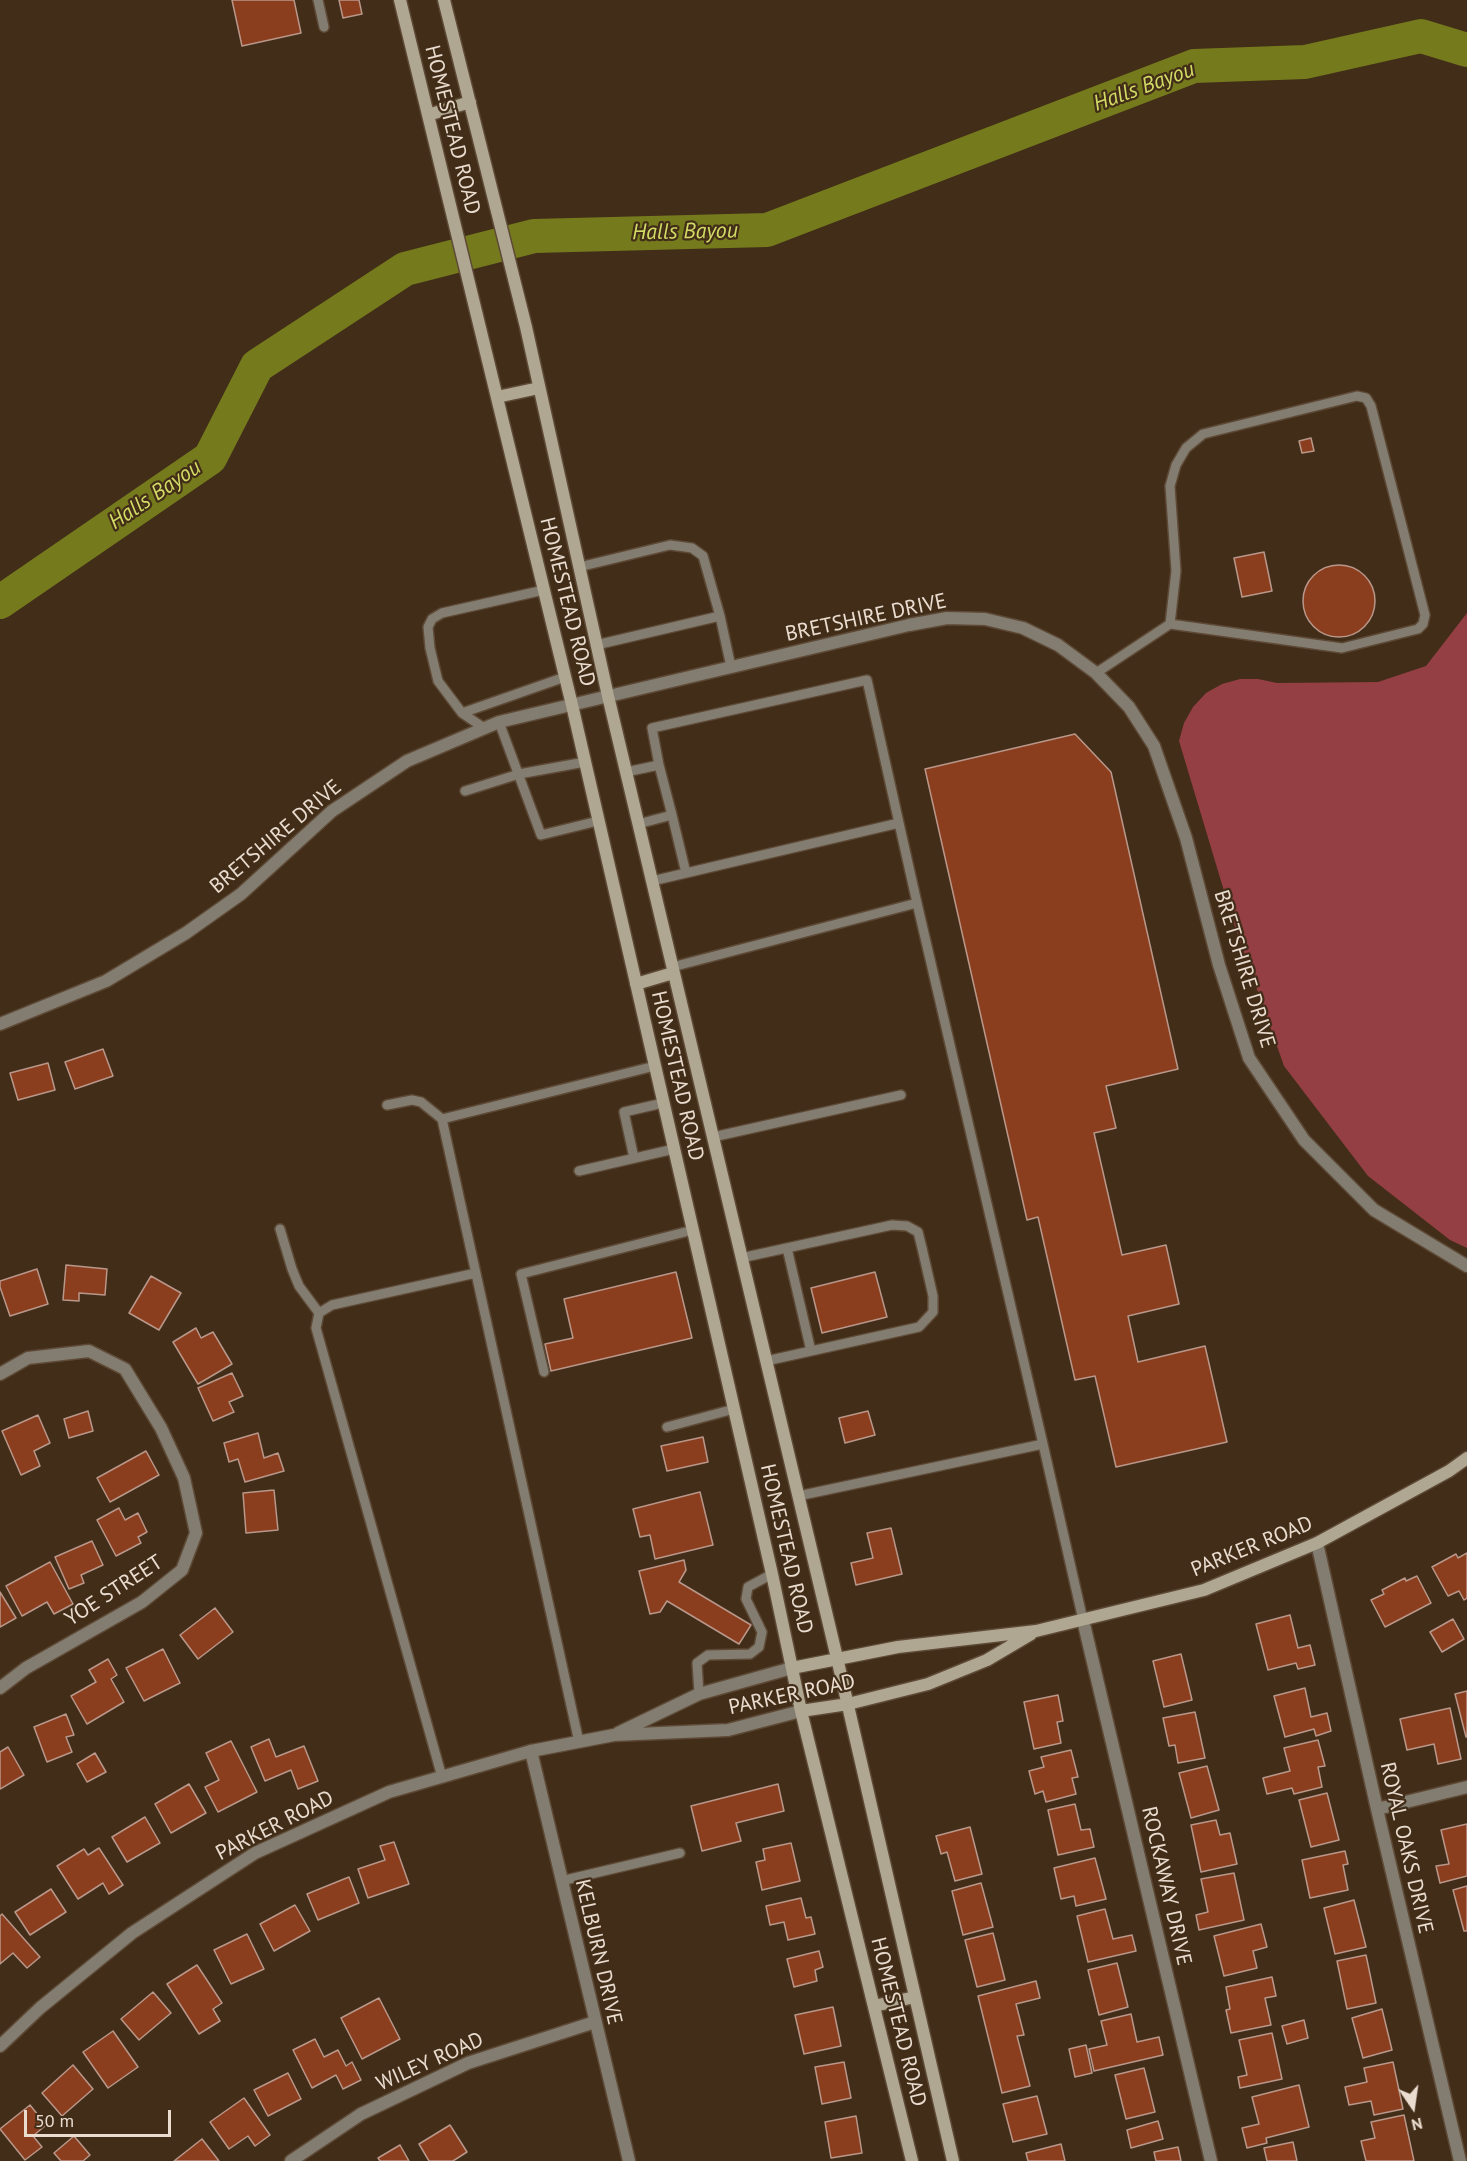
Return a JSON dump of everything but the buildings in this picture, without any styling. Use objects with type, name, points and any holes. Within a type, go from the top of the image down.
[{"type":"main road","name":"HOMESTEAD ROAD","points":[[400,0],[572,705],[772,1574],[801,1711],[912,2161]]},
{"type":"main road","name":"HOMESTEAD ROAD","points":[[444,0],[526,327],[596,645],[848,1704],[953,2161]]},
{"type":"main road","points":[[428,115],[470,102]]},
{"type":"main road","points":[[497,397],[539,388]]},
{"type":"main road","points":[[636,984],[673,970]]},
{"type":"main road","name":"PARKER ROAD","points":[[792,1668],[898,1647],[1035,1631],[1204,1590],[1317,1543],[1449,1471],[1467,1458]]},
{"type":"main road","name":"PARKER ROAD","points":[[801,1711],[848,1704],[900,1692],[954,1674],[987,1660],[1035,1631]]},
{"type":"main road","points":[[874,2006],[915,1997]]},
{"type":"street","name":"BRETSHIRE DRIVE","points":[[0,1024],[106,981],[186,933],[241,894],[332,811],[407,761],[500,722],[947,618],[986,619],[1023,628],[1058,645],[1096,673],[1129,706],[1154,746],[1186,838],[1219,965],[1249,1058],[1304,1140],[1374,1210],[1467,1266]]},
{"type":"street","name":"YOE STREET","points":[[0,1374],[28,1358],[89,1351],[125,1369],[161,1428],[184,1478],[196,1533],[182,1570],[142,1602],[26,1668],[0,1688]]},
{"type":"street","name":"ROYAL OAKS DRIVE","points":[[1317,1543],[1460,2161]]},
{"type":"street","name":"ROCKAWAY DRIVE","points":[[1083,1620],[1211,2161]]},
{"type":"street","name":"PARKER ROAD","points":[[614,1735],[699,1694],[792,1668]]},
{"type":"street","name":"PARKER ROAD","points":[[0,2046],[40,2008],[132,1933],[255,1853],[389,1792],[531,1751],[614,1735],[728,1730],[801,1711]]},
{"type":"street","name":"KELBURN DRIVE","points":[[531,1751],[629,2161]]},
{"type":"street","points":[[1377,1809],[1467,1788]]},
{"type":"street","name":"WILEY ROAD","points":[[291,2161],[361,2114],[468,2063],[595,2022]]},
{"type":"lane","points":[[318,0],[324,27]]},
{"type":"lane","points":[[1096,673],[1170,624],[1342,648],[1418,629],[1423,624],[1425,615],[1371,406],[1365,398],[1357,396],[1203,435],[1186,448],[1176,465],[1170,486],[1176,571],[1170,624]]},
{"type":"lane","points":[[579,567],[670,544],[692,548],[703,556],[720,616],[731,667]]},
{"type":"lane","points":[[484,729],[462,712],[438,681],[430,648],[428,627],[432,619],[442,613],[544,590]]},
{"type":"lane","points":[[596,645],[720,616]]},
{"type":"lane","points":[[462,712],[565,677]]},
{"type":"lane","points":[[686,873],[652,728],[867,680],[1083,1620]]},
{"type":"lane","points":[[500,722],[541,835],[598,821]]},
{"type":"lane","points":[[465,791],[519,774],[585,762]]},
{"type":"lane","points":[[626,772],[659,765]]},
{"type":"lane","points":[[638,824],[672,815]]},
{"type":"lane","points":[[652,881],[899,823]]},
{"type":"lane","points":[[673,970],[917,903]]},
{"type":"lane","points":[[442,1119],[655,1066]]},
{"type":"lane","points":[[713,1137],[902,1095]]},
{"type":"lane","points":[[387,1105],[412,1100],[421,1102],[442,1119],[579,1742]]},
{"type":"lane","points":[[634,1158],[624,1112],[663,1103]]},
{"type":"lane","points":[[579,1171],[674,1149]]},
{"type":"lane","points":[[741,1258],[892,1225],[907,1226],[918,1232],[922,1248],[933,1296],[933,1312],[920,1327],[766,1361]]},
{"type":"lane","points":[[280,1229],[291,1269],[299,1286],[319,1313]]},
{"type":"lane","points":[[544,1372],[521,1274],[693,1230]]},
{"type":"lane","points":[[787,1248],[811,1351]]},
{"type":"lane","points":[[441,1777],[316,1328],[319,1313],[332,1305],[476,1273]]},
{"type":"lane","points":[[667,1427],[734,1409]]},
{"type":"lane","points":[[798,1496],[1042,1444]]},
{"type":"lane","points":[[699,1694],[697,1662],[708,1655],[750,1654],[759,1647],[762,1632],[746,1599],[748,1587],[772,1574]]},
{"type":"lane","points":[[561,1881],[680,1853]]},
{"type":"shaded area","points":[[1467,613],[1467,1248],[1450,1240],[1368,1176],[1284,1066],[1233,921],[1179,741],[1184,723],[1193,707],[1206,693],[1222,684],[1240,679],[1258,679],[1277,683],[1378,682],[1426,666]]},
{"type":"waterway","name":"Halls Bayou","points":[[0,602],[210,458],[257,366],[405,269],[534,236],[767,230],[1194,66],[1305,62],[1421,36],[1467,50]]}]
